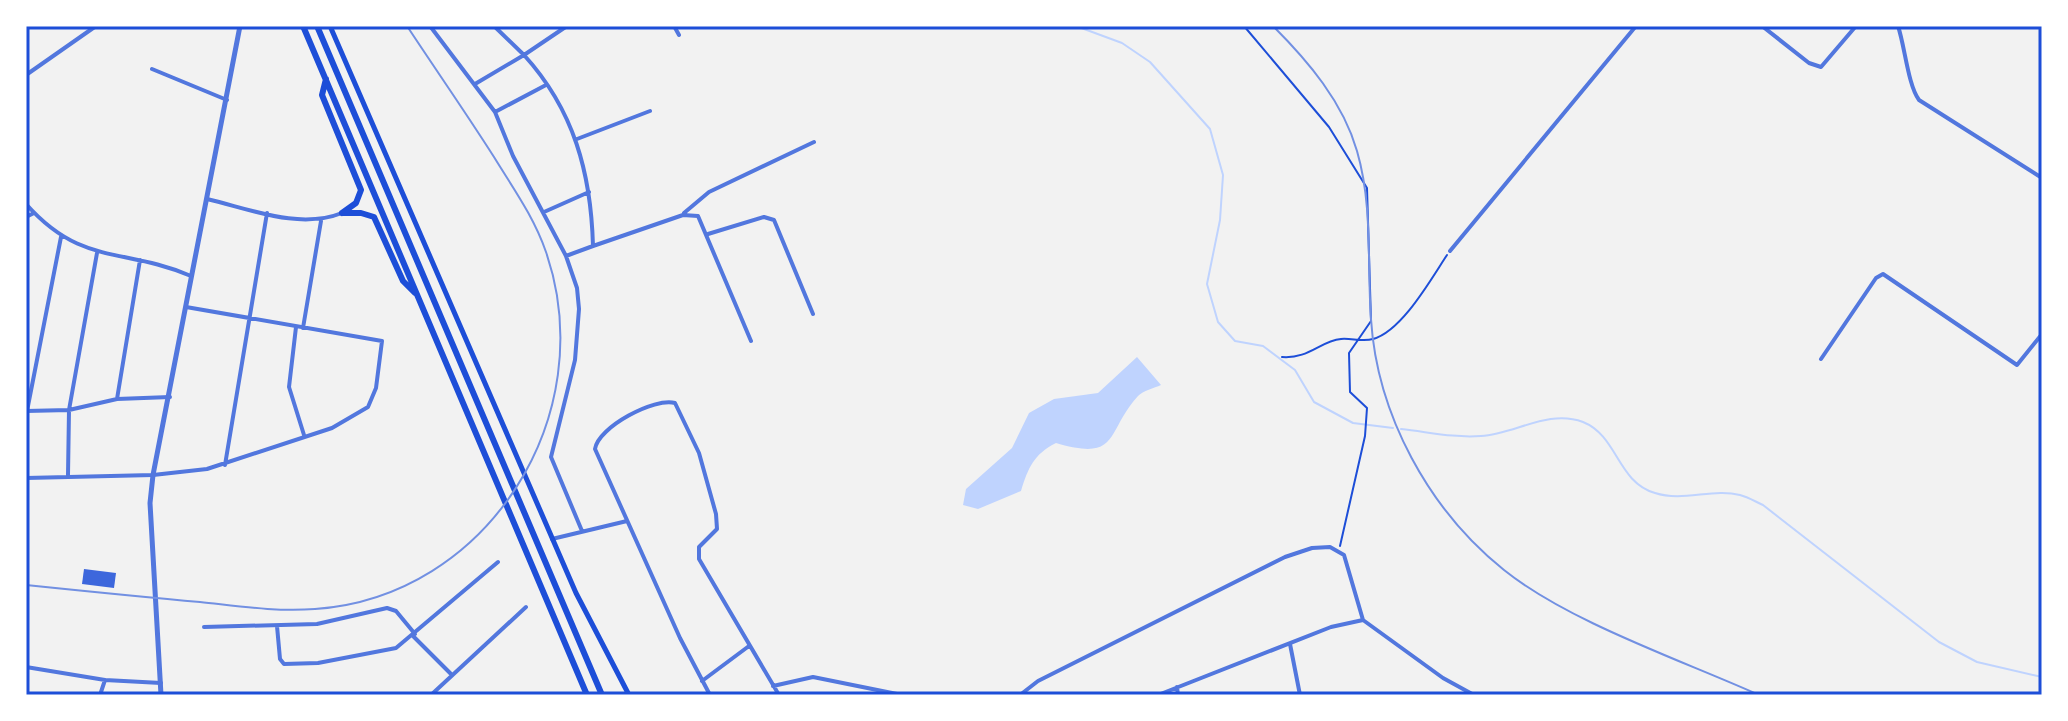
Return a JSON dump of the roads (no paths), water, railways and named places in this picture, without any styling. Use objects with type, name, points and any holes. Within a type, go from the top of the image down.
[{"type":"highway","points":[[303,26],[587,695]]},
{"type":"highway","points":[[317,26],[602,695]]},
{"type":"highway","points":[[326,79],[322,95],[361,190],[356,203],[342,213]]},
{"type":"highway","points":[[342,213],[374,217],[403,281],[418,296]]},
{"type":"main road","points":[[330,26],[552,539],[629,695]]},
{"type":"street","points":[[26,75],[96,26]]},
{"type":"street","points":[[161,695],[150,503],[153,475],[240,26]]},
{"type":"street","points":[[430,26],[495,112],[513,156],[566,256],[579,297],[579,335],[569,395],[551,457],[582,531]]},
{"type":"street","points":[[494,26],[524,55],[547,85],[577,139],[590,192],[593,246]]},
{"type":"street","points":[[475,84],[567,26]]},
{"type":"street","points":[[674,26],[679,35]]},
{"type":"street","points":[[1450,251],[1636,26]]},
{"type":"street","points":[[1762,26],[1809,63],[1821,67],[1856,26]]},
{"type":"street","points":[[1898,26],[1908,56],[1913,89],[1919,100],[2042,178]]},
{"type":"street","points":[[152,69],[227,100]]},
{"type":"street","points":[[495,112],[547,85]]},
{"type":"street","points":[[577,139],[650,111]]},
{"type":"street","points":[[566,256],[683,215],[709,192],[814,142]]},
{"type":"street","points":[[544,212],[590,192]]},
{"type":"street","points":[[207,199],[321,221],[342,213]]},
{"type":"street","points":[[26,204],[61,236],[97,253],[140,260],[193,277]]},
{"type":"street","points":[[26,217],[34,213]]},
{"type":"street","points":[[225,465],[267,213]]},
{"type":"street","points":[[683,215],[698,216],[708,234],[751,341]]},
{"type":"street","points":[[708,234],[764,217],[774,220],[813,314]]},
{"type":"street","points":[[304,435],[289,387],[321,221]]},
{"type":"street","points":[[61,236],[26,411],[69,410],[117,399],[170,397]]},
{"type":"street","points":[[68,475],[69,410],[97,253]]},
{"type":"street","points":[[117,399],[140,260]]},
{"type":"street","points":[[1821,359],[1876,278],[1883,274],[2017,365],[2042,334]]},
{"type":"street","points":[[26,478],[153,475],[225,465],[304,435],[332,428],[368,407],[376,388],[382,341],[186,307]]},
{"type":"street","points":[[710,695],[597,456],[595,444],[614,425],[664,401],[675,403],[699,453],[719,525],[699,547],[699,559],[779,695]]},
{"type":"street","points":[[552,539],[627,521]]},
{"type":"street","points":[[1020,695],[1038,681],[1246,574],[1312,548],[1339,550],[1350,567],[1363,620],[1464,693],[1474,695]]},
{"type":"street","points":[[277,626],[280,659],[287,664],[318,663],[384,652],[414,635],[498,562]]},
{"type":"street","points":[[431,695],[526,607]]},
{"type":"street","points":[[204,627],[317,624],[387,608],[396,611],[414,635],[452,674]]},
{"type":"street","points":[[1158,695],[1290,644],[1363,620]]},
{"type":"street","points":[[1290,644],[1300,695]]},
{"type":"street","points":[[702,681],[749,646]]},
{"type":"street","points":[[26,667],[105,680],[161,683]]},
{"type":"street","points":[[773,686],[813,677],[902,695]]},
{"type":"street","points":[[100,695],[105,680]]},
{"type":"street","points":[[1177,687],[1178,695]]},
{"type":"street","points":[[46,695],[67,695]]},
{"type":"water","points":[[1137,357],[1161,385],[1138,396],[1102,446],[1092,449],[1056,443],[1033,462],[1021,491],[978,509],[963,505],[966,489],[1012,448],[1029,413],[1054,399],[1098,393]]},
{"type":"waterway","points":[[1076,26],[1122,43],[1150,62],[1210,129],[1223,175],[1220,220],[1207,284],[1218,322],[1235,341],[1263,346],[1295,370],[1314,402],[1353,423],[1393,428]]},
{"type":"waterway","points":[[1401,429],[1481,436],[1557,418],[1583,422],[1604,437],[1625,469],[1642,487],[1655,493],[1676,496],[1730,493],[1763,505],[1939,642],[1977,662],[2042,677]]},
{"type":"railway","points":[[26,585],[286,610],[315,609],[377,597],[432,571],[479,534],[516,487],[543,433],[558,375],[559,314],[546,252],[516,191],[407,26]]},
{"type":"railway","points":[[1273,26],[1323,83],[1351,133],[1365,193],[1371,319],[1375,355],[1384,390],[1412,458],[1452,519],[1504,570],[1560,607],[1759,695]]}]
